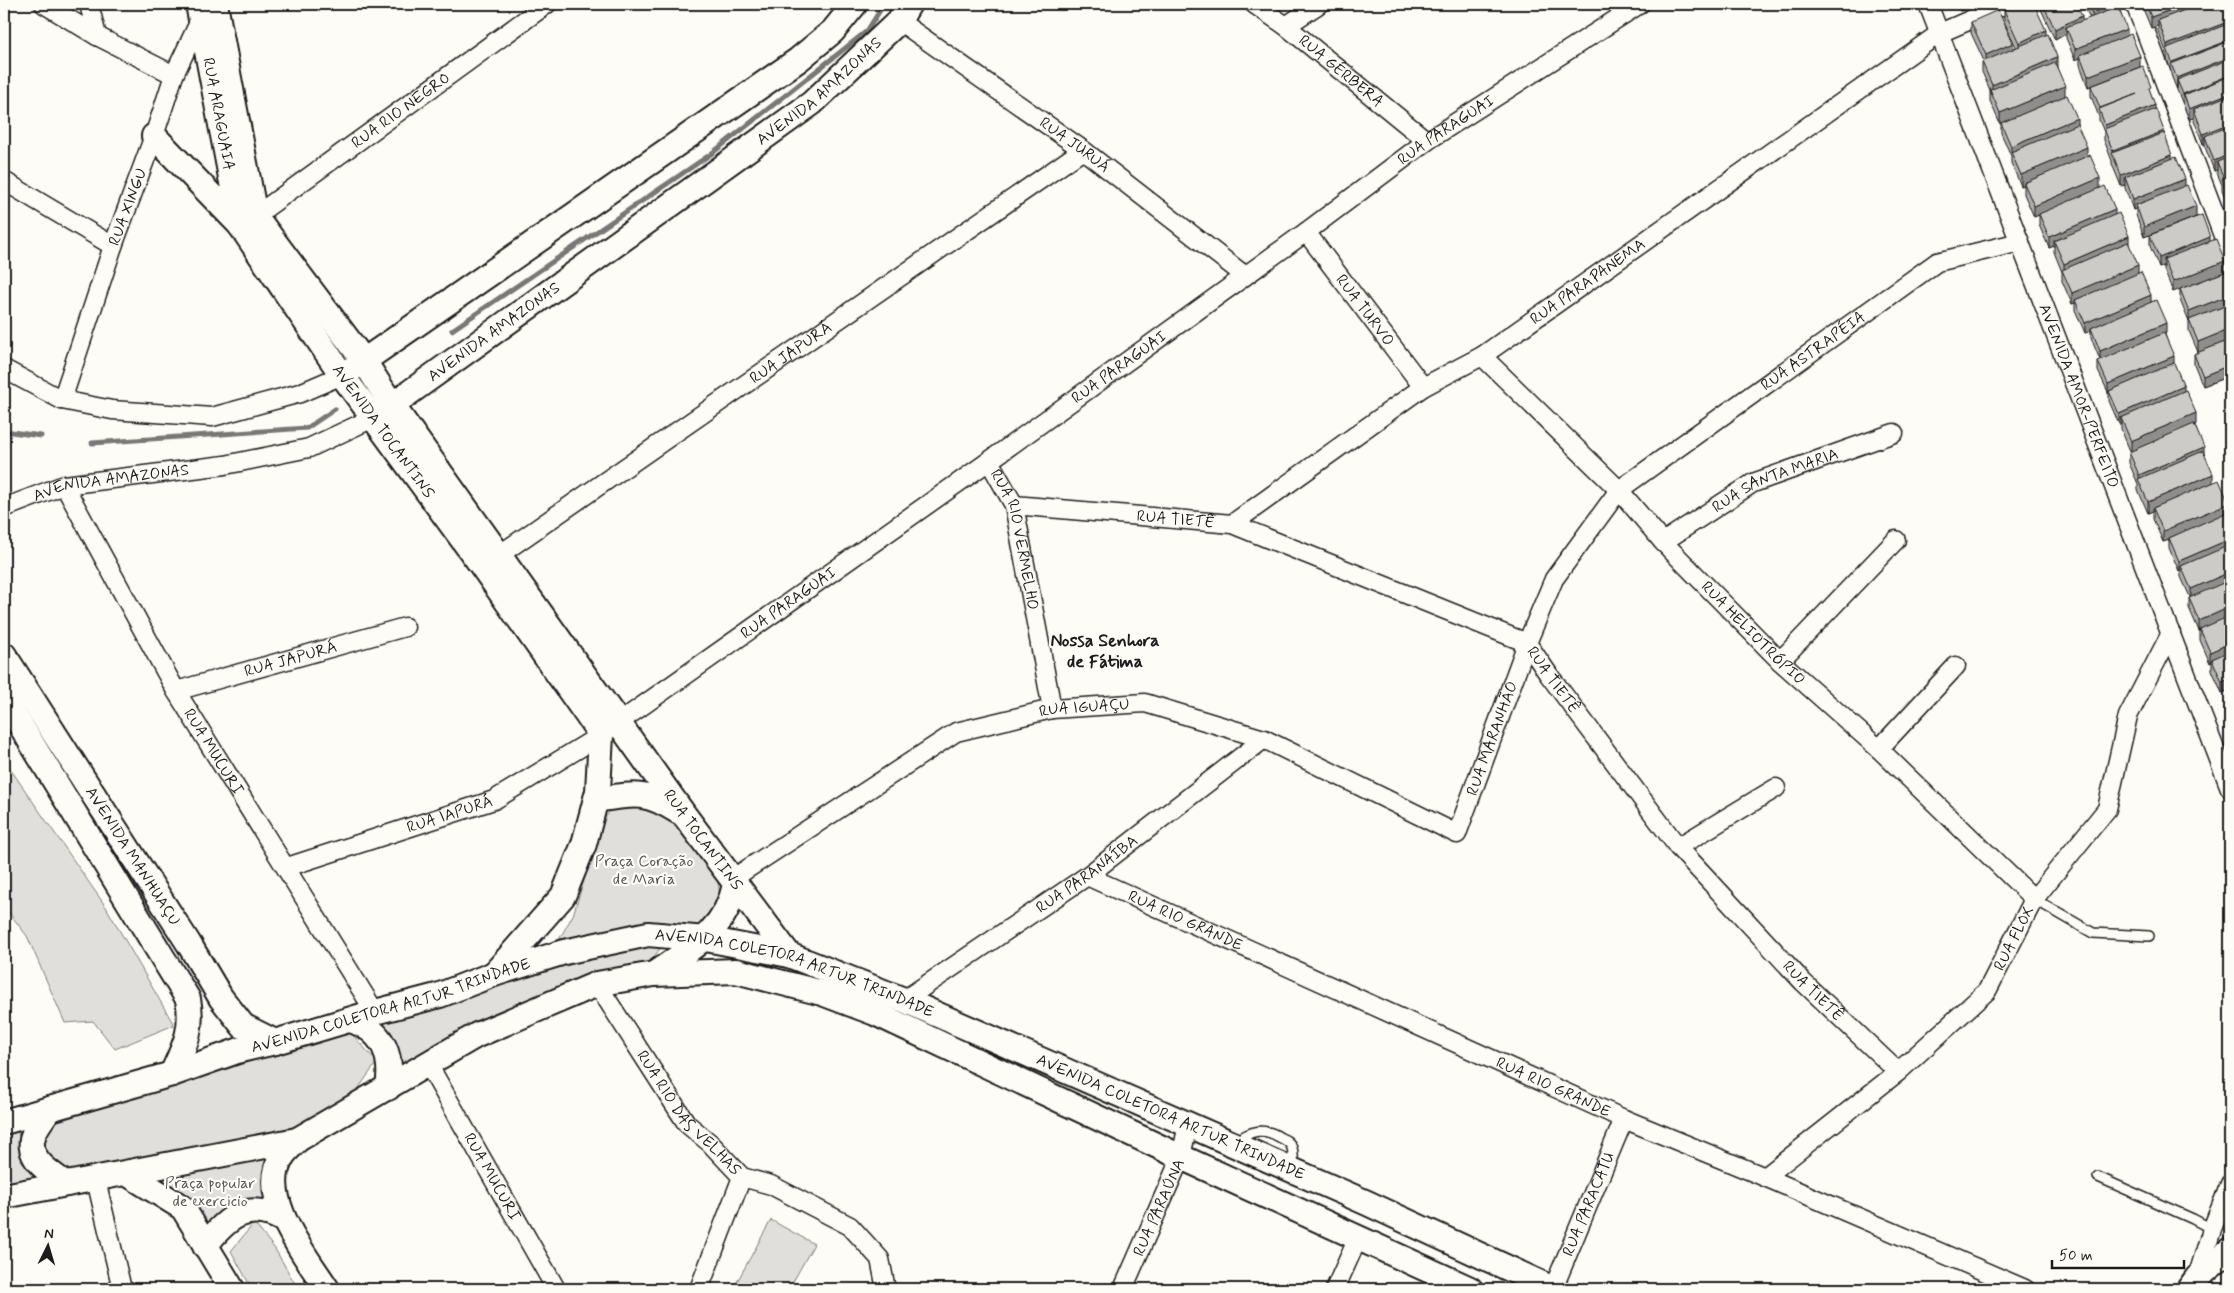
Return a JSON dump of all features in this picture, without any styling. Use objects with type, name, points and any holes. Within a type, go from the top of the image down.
[{"type":"main road","points":[[342,375],[364,362],[798,60],[833,31],[855,4]]},
{"type":"main road","name":"RUA ARAGUAIA","points":[[206,7],[248,221]]},
{"type":"main road","name":"AVENIDA AMAZONAS","points":[[373,418],[812,103],[904,13]]},
{"type":"main road","name":"AVENIDA TOCANTINS","points":[[154,136],[248,221],[364,362],[392,405],[498,555],[609,729]]},
{"type":"main road","name":"AVENIDA TOCANTINS","points":[[248,221],[342,375],[482,566],[609,729]]},
{"type":"main road","name":"AVENIDA MANHUAÇU","points":[[4,655],[189,944],[220,998],[243,1026],[275,1042]]},
{"type":"main road","name":"AVENIDA MANHUAÇU","points":[[4,698],[188,999],[192,1015],[190,1033],[172,1074]]},
{"type":"main road","points":[[494,974],[563,896],[584,844],[598,791],[609,729]]},
{"type":"main road","name":"RUA TOCANTINS","points":[[609,729],[685,816],[789,955]]},
{"type":"main road","points":[[596,800],[639,794],[654,797],[685,816]]},
{"type":"main road","points":[[654,974],[706,938],[731,904],[733,882]]},
{"type":"main road","name":"AVENIDA COLETORA ARTUR TRINDADE","points":[[4,1122],[172,1074],[240,1050],[275,1042],[440,995],[494,974],[564,952],[648,934],[706,938],[789,955],[904,1000],[1233,1144],[1553,1289]]},
{"type":"main road","name":"AVENIDA COLETORA ARTUR TRINDADE","points":[[4,1196],[128,1174],[298,1140],[477,1035],[598,984],[654,974],[736,971],[822,993],[875,1013],[1181,1157],[1470,1289]]},
{"type":"main road","points":[[351,1020],[363,1024],[375,1032],[386,1049],[391,1074],[388,1088]]},
{"type":"main road","points":[[49,1110],[34,1133],[32,1146],[38,1164],[66,1184]]},
{"type":"main road","points":[[298,1140],[282,1157],[276,1173],[275,1190],[284,1220],[327,1289]]},
{"type":"main road","points":[[128,1174],[184,1208],[232,1289]]},
{"type":"main road","points":[[205,1246],[221,1226],[249,1210],[272,1213],[284,1220]]},
{"type":"main road","points":[[2193,1284],[2230,1250]]},
{"type":"street","points":[[44,4],[96,36],[174,75]]},
{"type":"street","points":[[89,4],[96,36]]},
{"type":"street","name":"RUA RIO NEGRO","points":[[248,221],[547,4]]},
{"type":"street","name":"RUA GÉRBERA","points":[[1254,4],[1286,26],[1427,141]]},
{"type":"street","points":[[1286,26],[1319,4]]},
{"type":"street","name":"RUA PARAGUAI","points":[[609,729],[989,461],[1306,232],[1427,141],[1640,4]]},
{"type":"street","name":"AVENIDA AMOR-PERFEITO","points":[[1928,4],[2230,788]]},
{"type":"street","name":"RUA PARAPANEMA","points":[[1232,524],[1423,387],[1482,356],[1940,33],[2007,4]]},
{"type":"street","points":[[2135,4],[2230,254]]},
{"type":"street","name":"RUA XINGU","points":[[62,400],[113,246],[154,136],[174,75],[206,7]]},
{"type":"street","name":"RUA JURUÁ","points":[[904,13],[1244,275]]},
{"type":"street","name":"RUA JAPURÁ","points":[[498,555],[1083,150]]},
{"type":"street","points":[[4,181],[113,246]]},
{"type":"street","name":"RUA TURVO","points":[[1306,232],[1423,387]]},
{"type":"street","name":"RUA ASTRAPÉIA","points":[[1527,643],[1554,579],[1619,490],[1938,262],[2020,242]]},
{"type":"street","name":"RUA HELIOTRÓPIO","points":[[1482,356],[1619,490],[1663,542],[1780,661],[1879,749],[2034,899]]},
{"type":"street","points":[[4,369],[62,400],[112,410],[212,417],[300,393],[342,375]]},
{"type":"street","name":"AVENIDA AMAZONAS","points":[[4,508],[64,485],[224,465],[309,448],[373,418]]},
{"type":"street","name":"RUA SANTA MARIA","points":[[1663,542],[1753,483],[1894,433]]},
{"type":"street","name":"RUA RIO VERMELHO","points":[[989,461],[1014,505],[1052,709]]},
{"type":"street","name":"RUA MUCURI","points":[[64,485],[176,691],[287,867],[375,1012]]},
{"type":"street","name":"RUA TIETÊ","points":[[1014,505],[1232,524],[1527,643],[1548,675],[1678,847],[1803,982],[1898,1072]]},
{"type":"street","points":[[1780,661],[1896,540]]},
{"type":"street","name":"RUA JAPURÁ","points":[[176,691],[405,627]]},
{"type":"street","name":"RUA FLOX","points":[[1765,1177],[1898,1072],[1987,991],[2034,899],[2107,809],[2128,716],[2171,633]]},
{"type":"street","name":"RUA MARANHÃO","points":[[1456,834],[1527,643]]},
{"type":"street","points":[[1879,749],[1956,666]]},
{"type":"street","name":"RUA IGUAÇU","points":[[733,882],[956,732],[1052,709],[1145,703],[1264,739],[1456,834]]},
{"type":"street","name":"RUA IAPURÁ","points":[[287,867],[494,800],[609,729]]},
{"type":"street","name":"RUA PARANAÍBA","points":[[904,1000],[1087,876],[1264,739]]},
{"type":"street","points":[[1678,847],[1776,788]]},
{"type":"street","name":"RUA RIO GRANDE","points":[[1087,876],[1624,1118],[2025,1289]]},
{"type":"street","name":"RUA RIO DAS VELHAS","points":[[598,984],[687,1124],[742,1177],[771,1185],[850,1226],[880,1260],[886,1289]]},
{"type":"street","name":"RUA MUCURI","points":[[428,1064],[556,1289]]},
{"type":"street","name":"RUA PARACATU","points":[[1553,1289],[1624,1118]]},
{"type":"street","name":"RUA PARAÚNA","points":[[1123,1289],[1181,1157],[1188,1124]]},
{"type":"street","points":[[699,1289],[742,1177]]},
{"type":"street","points":[[96,1180],[122,1289]]},
{"type":"street","points":[[2193,1284],[2230,1184]]},
{"type":"street","points":[[1335,1289],[1358,1238]]},
{"type":"lane","points":[[2034,899],[2092,933],[2149,936]]},
{"type":"lane","points":[[2098,1177],[2193,1218],[2212,1229]]},
{"type":"green space","points":[[4,760],[106,907],[174,1025],[115,1049],[93,1021],[65,1023],[27,936],[4,906]]},
{"type":"green space","name":"Praça Coração de Maria","points":[[639,802],[680,824],[718,881],[720,896],[718,904],[704,922],[697,926],[671,924],[620,927],[557,943],[573,915],[603,820],[612,809]]},
{"type":"green space","points":[[664,943],[651,961],[546,991],[476,1021],[401,1069],[377,1021],[607,954]]},
{"type":"green space","points":[[349,1031],[377,1062],[351,1099],[302,1126],[75,1176],[43,1153],[49,1124]]},
{"type":"green space","points":[[18,1132],[25,1162],[37,1180],[4,1186],[4,1135]]},
{"type":"green space","name":"Praça popular de exercicio","points":[[275,1149],[266,1205],[208,1230],[158,1177]]},
{"type":"green space","points":[[771,1220],[814,1244],[789,1289],[733,1289]]},
{"type":"green space","points":[[254,1223],[275,1249],[298,1289],[252,1289],[231,1251]]},
{"type":"building","points":[[2018,4],[2034,4],[2046,30],[2019,43],[2004,10]]},
{"type":"building","points":[[2043,4],[2076,4],[2082,16],[2055,29]]},
{"type":"building","points":[[2088,4],[2112,4],[2092,13]]},
{"type":"building","points":[[2146,4],[2187,4],[2151,17]]},
{"type":"building","points":[[2201,4],[2226,4],[2230,21],[2167,45],[2158,20]]},
{"type":"building","points":[[2118,7],[2127,29],[2075,49],[2066,27]]},
{"type":"building","points":[[1998,10],[2013,43],[1986,55],[1971,22]]},
{"type":"building","points":[[2230,23],[2230,40],[2172,62],[2167,48]]},
{"type":"building","points":[[2048,34],[2057,57],[1992,85],[1982,62]]},
{"type":"building","points":[[2131,34],[2140,56],[2088,76],[2080,55]]},
{"type":"building","points":[[2230,41],[2230,57],[2177,78],[2171,64]]},
{"type":"building","points":[[2230,59],[2230,75],[2183,94],[2177,80]]},
{"type":"building","points":[[2055,63],[2065,86],[2000,113],[1990,90]]},
{"type":"building","points":[[2143,66],[2155,105],[2105,125],[2099,109],[2137,94],[2100,108],[2091,86]]},
{"type":"building","points":[[2230,76],[2230,93],[2189,109],[2184,95]]},
{"type":"building","points":[[2067,95],[2077,118],[2011,146],[2001,123]]},
{"type":"building","points":[[2230,95],[2230,123],[2203,134],[2194,109]]},
{"type":"building","points":[[2156,109],[2164,131],[2113,151],[2104,129]]},
{"type":"building","points":[[2077,124],[2087,147],[2021,175],[2011,152]]},
{"type":"building","points":[[2230,126],[2230,154],[2214,161],[2205,136]]},
{"type":"building","points":[[2164,133],[2172,155],[2121,175],[2112,153]]},
{"type":"building","points":[[2090,155],[2100,178],[2034,206],[2024,183]]},
{"type":"building","points":[[2176,157],[2185,179],[2133,199],[2125,177]]},
{"type":"building","points":[[2230,157],[2230,173],[2223,176],[2217,162]]},
{"type":"building","points":[[2230,176],[2230,192],[2227,193],[2222,179]]},
{"type":"building","points":[[2187,185],[2196,206],[2144,227],[2136,205]]},
{"type":"building","points":[[2105,186],[2115,209],[2049,237],[2039,214]]},
{"type":"building","points":[[2119,213],[2129,236],[2064,264],[2054,241]]},
{"type":"building","points":[[2202,215],[2210,237],[2159,258],[2150,235]]},
{"type":"building","points":[[2216,239],[2225,261],[2173,282],[2164,259]]},
{"type":"building","points":[[2128,242],[2138,265],[2072,293],[2062,270]]},
{"type":"building","points":[[2230,270],[2230,295],[2189,311],[2180,289]]},
{"type":"building","points":[[2141,272],[2151,295],[2085,323],[2075,300]]},
{"type":"building","points":[[2156,300],[2166,323],[2100,351],[2091,328]]},
{"type":"building","points":[[2230,304],[2230,329],[2198,342],[2189,320]]},
{"type":"building","points":[[2164,333],[2174,356],[2108,384],[2098,361]]},
{"type":"building","points":[[2230,340],[2230,365],[2203,376],[2194,354]]},
{"type":"building","points":[[2174,363],[2184,386],[2119,414],[2109,391]]},
{"type":"building","points":[[2230,370],[2230,381],[2227,371]]},
{"type":"building","points":[[2186,390],[2196,413],[2131,441],[2121,418]]},
{"type":"building","points":[[2230,402],[2230,419],[2225,404]]},
{"type":"building","points":[[2194,424],[2204,447],[2139,475],[2129,452]]},
{"type":"building","points":[[2203,451],[2213,474],[2148,502],[2138,479]]},
{"type":"building","points":[[2219,480],[2229,503],[2163,531],[2153,508]]},
{"type":"building","points":[[2230,511],[2230,539],[2179,561],[2169,538]]},
{"type":"building","points":[[2230,545],[2230,572],[2191,589],[2181,566]]},
{"type":"building","points":[[2230,580],[2230,607],[2199,621],[2189,598]]},
{"type":"building","points":[[2230,616],[2230,643],[2210,652],[2200,629]]},
{"type":"building","points":[[2230,651],[2230,679],[2222,682],[2212,659]]},
{"type":"waterway","points":[[452,330],[711,154],[867,31],[884,4]]},
{"type":"waterway","points":[[92,443],[307,428],[335,409]]},
{"type":"waterway","points":[[4,431],[41,436]]},
{"type":"district","name":"Nossa Senhora de Fátima","points":[[1105,651]]}]
